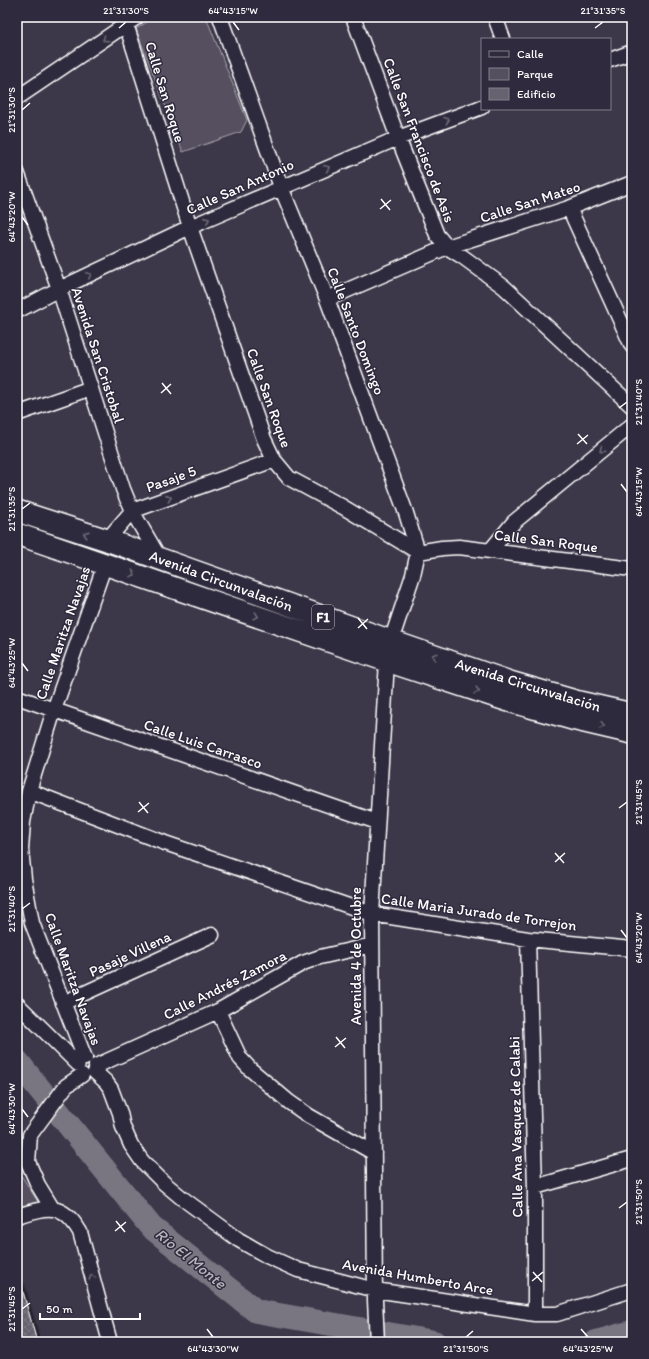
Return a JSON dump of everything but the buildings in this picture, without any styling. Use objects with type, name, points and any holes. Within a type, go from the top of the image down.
[{"type":"highway","name":"Avenida Circunvalación","points":[[17,511],[160,559],[516,703],[572,719],[632,733]]},
{"type":"highway","name":"Avenida Circunvalación","points":[[17,534],[105,564],[389,651],[517,684],[579,702],[632,714]]},
{"type":"street","name":"Calle Santo Domingo","points":[[220,17],[281,187],[327,299],[406,513],[418,552],[413,575],[389,651]]},
{"type":"street","name":"Calle San Francisco de Asis","points":[[353,17],[398,138],[437,235],[447,247],[504,287],[632,406]]},
{"type":"street","points":[[495,17],[503,38]]},
{"type":"street","points":[[17,98],[132,20]]},
{"type":"street","name":"Calle San Roque","points":[[132,20],[190,228],[264,439],[274,460],[289,478],[343,507],[418,552],[459,547],[632,569]]},
{"type":"street","points":[[611,60],[632,52]]},
{"type":"street","name":"Calle San Antonio","points":[[17,311],[59,289],[281,187],[398,138],[481,107]]},
{"type":"street","name":"Avenida San Cristobal","points":[[17,172],[59,289],[123,489],[132,511]]},
{"type":"street","name":"Calle San Mateo","points":[[327,299],[447,247],[569,208],[632,183]]},
{"type":"street","points":[[569,208],[632,346]]},
{"type":"street","points":[[17,414],[90,388]]},
{"type":"street","points":[[490,551],[514,522],[632,425]]},
{"type":"street","name":"Pasaje 5","points":[[132,511],[274,460]]},
{"type":"street","points":[[107,540],[132,511],[160,559]]},
{"type":"street","name":"Calle Maritza Navajas","points":[[87,1067],[32,923],[24,879],[21,849],[23,822],[29,791],[54,710],[105,564]]},
{"type":"street","name":"Avenida 4 de Octubre","points":[[377,1342],[375,1295],[372,914],[389,651]]},
{"type":"street","name":"Calle Luis Carrasco","points":[[17,696],[377,822]]},
{"type":"street","name":"Calle Maria Jurado de Torrejon","points":[[29,791],[165,843],[372,914],[528,939],[632,949]]},
{"type":"street","name":"Pasaje Villena","points":[[63,1003],[212,935]]},
{"type":"street","name":"Calle Ana Vasquez de Calabi","points":[[528,939],[535,1187],[535,1314]]},
{"type":"street","name":"Calle Andrés Zamora","points":[[52,1208],[38,1185],[28,1162],[30,1135],[66,1086],[87,1067],[218,1011],[303,963],[320,957],[372,945]]},
{"type":"street","name":"Avenida Humberto Arce","points":[[17,1004],[87,1067],[106,1082],[111,1089],[120,1113],[123,1127],[135,1151],[142,1161],[164,1183],[182,1198],[239,1240],[267,1256],[298,1270],[375,1295],[535,1314],[557,1314],[632,1290]]},
{"type":"street","points":[[218,1011],[240,1058],[250,1069],[288,1102],[374,1154]]},
{"type":"street","points":[[535,1187],[632,1159]]},
{"type":"street","points":[[17,1216],[52,1208],[66,1214],[74,1222],[80,1232],[110,1342]]},
{"type":"green space","points":[[155,17],[206,17],[247,120],[241,132],[183,152],[136,29]]},
{"type":"green space","points":[[17,1153],[21,1175],[40,1205],[17,1211]]},
{"type":"waterway","name":"Río El Monte","points":[[17,1061],[151,1227],[256,1311],[434,1342]]},
{"type":"waterway","name":"Río El Monte","points":[[596,1342],[632,1332]]}]
